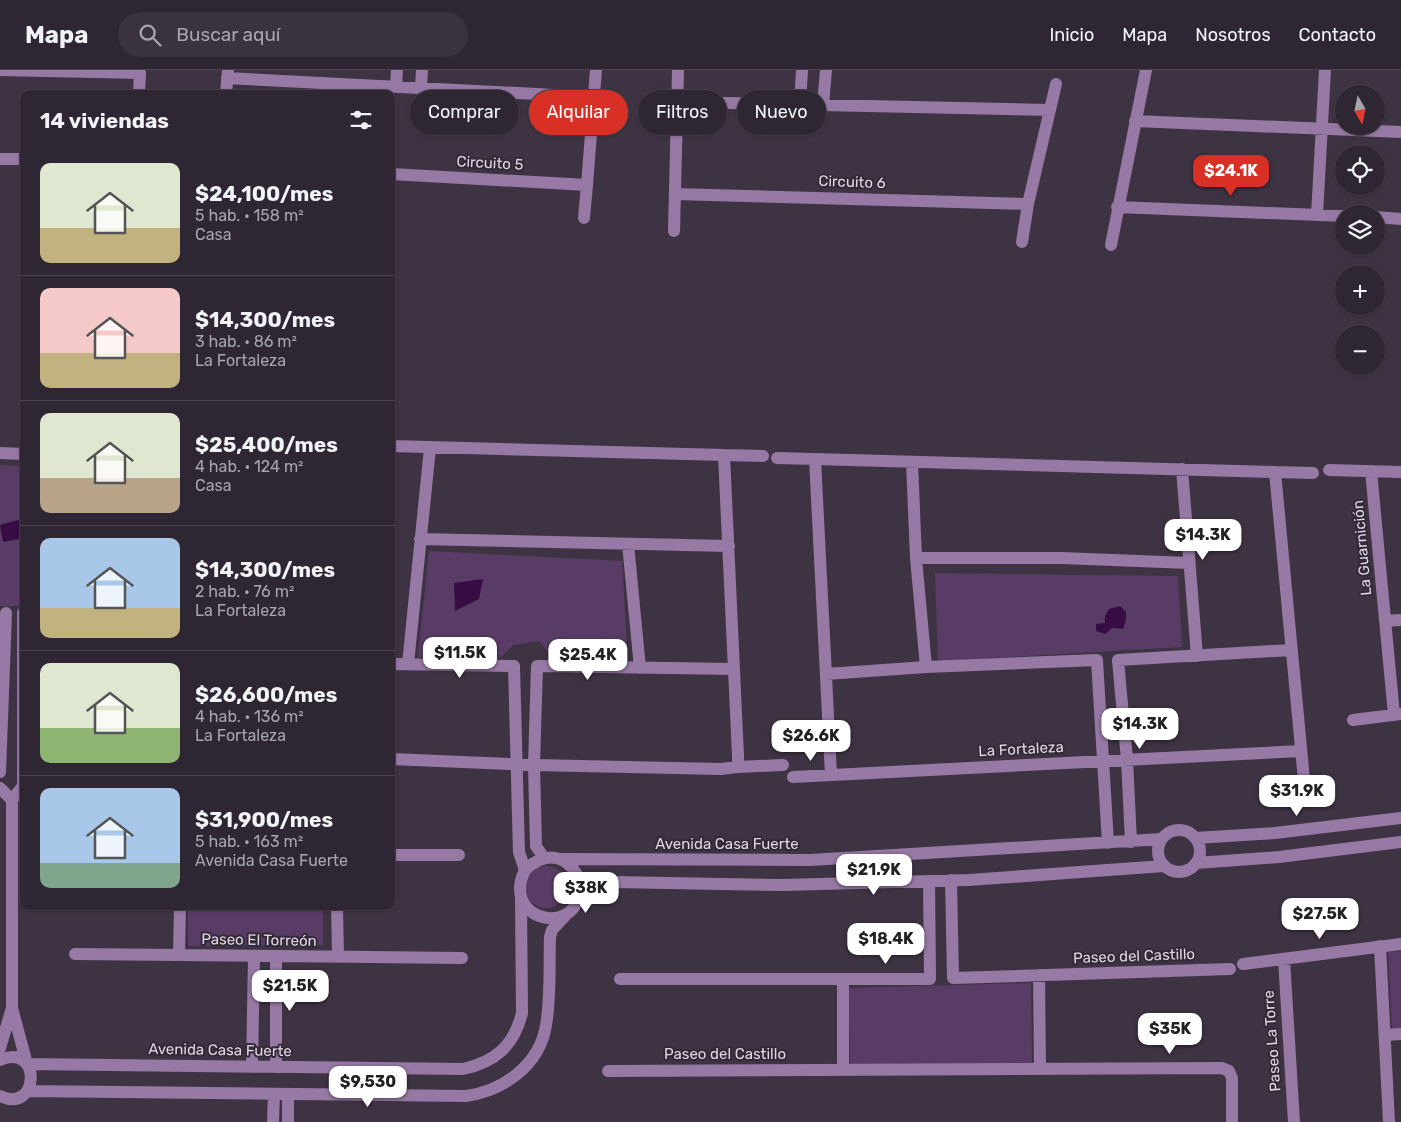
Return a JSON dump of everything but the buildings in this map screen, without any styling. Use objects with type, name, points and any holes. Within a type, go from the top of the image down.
[{"type":"street","points":[[0,70],[140,71],[139,90]]},
{"type":"street","points":[[396,86],[397,70]]},
{"type":"street","points":[[421,88],[422,70]]},
{"type":"street","points":[[595,90],[596,70]]},
{"type":"street","points":[[677,90],[678,70]]},
{"type":"street","points":[[801,90],[802,70]]},
{"type":"street","points":[[824,90],[826,70]]},
{"type":"street","points":[[1111,244],[1146,70]]},
{"type":"street","points":[[1317,215],[1325,70]]},
{"type":"street","points":[[226,90],[228,74],[529,94]]},
{"type":"street","points":[[1022,242],[1028,204],[1056,84]]},
{"type":"street","points":[[826,105],[1049,110]]},
{"type":"street","points":[[1135,121],[1401,132]]},
{"type":"street","points":[[584,218],[591,135]]},
{"type":"street","points":[[674,231],[676,135]]},
{"type":"street","points":[[0,159],[20,159]]},
{"type":"street","name":"Circuito 5","points":[[395,174],[587,185]]},
{"type":"street","name":"Circuito 6","points":[[675,194],[1028,204]]},
{"type":"street","points":[[1118,207],[1335,216]]},
{"type":"street","points":[[1385,218],[1401,219]]},
{"type":"street","points":[[395,446],[764,456]]},
{"type":"street","points":[[408,664],[430,448]]},
{"type":"street","points":[[0,454],[20,454]]},
{"type":"street","points":[[724,455],[738,767]]},
{"type":"street","points":[[777,458],[1313,473]]},
{"type":"street","points":[[815,459],[831,775]]},
{"type":"street","points":[[912,462],[916,558],[926,667]]},
{"type":"street","points":[[1182,469],[1197,656]]},
{"type":"street","points":[[1329,470],[1401,472]]},
{"type":"street","points":[[1275,472],[1304,780]]},
{"type":"street","name":"La Guarnición","points":[[1353,720],[1398,715],[1385,621],[1371,472]]},
{"type":"street","points":[[420,540],[728,546]]},
{"type":"street","points":[[628,544],[640,668]]},
{"type":"street","points":[[916,558],[1062,558],[1189,563]]},
{"type":"street","points":[[0,772],[3,613],[20,613]]},
{"type":"street","points":[[1385,621],[1401,620]]},
{"type":"street","points":[[1131,842],[1127,760],[1118,660],[1292,650]]},
{"type":"street","points":[[826,674],[926,667],[1098,660],[1108,843]]},
{"type":"street","points":[[395,664],[514,666],[519,852],[525,870]]},
{"type":"street","points":[[544,858],[536,846],[534,765],[537,666],[734,669]]},
{"type":"street","points":[[0,743],[20,743]]},
{"type":"street","name":"La Fortaleza","points":[[793,777],[1302,751]]},
{"type":"street","points":[[395,759],[534,765],[721,769],[783,765]]},
{"type":"street","points":[[0,788],[12,800]]},
{"type":"street","points":[[0,1096],[10,1099],[16,1098],[27,1091],[32,1078],[12,1008],[12,800],[20,790]]},
{"type":"street","points":[[1195,838],[1275,833],[1401,818]]},
{"type":"street","points":[[1196,864],[1199,846],[1195,838],[1189,833],[1174,831],[1162,839],[1158,846],[1160,860],[1164,866],[1176,872],[1196,864],[1279,857],[1401,842]]},
{"type":"street","name":"Avenida Casa Fuerte","points":[[561,859],[810,860],[1162,839]]},
{"type":"street","points":[[395,855],[459,855]]},
{"type":"street","points":[[27,1091],[466,1096],[483,1094],[502,1085],[519,1073],[531,1059],[541,1042],[546,1027],[550,937],[552,930],[574,908],[581,888],[578,876],[572,866],[561,859],[553,857],[533,862],[525,870],[520,884],[521,899],[529,911],[540,917],[554,919],[567,914]]},
{"type":"street","points":[[578,900],[591,889],[614,882],[783,885],[929,881],[1164,866]]},
{"type":"street","name":"Paseo del Castillo","points":[[951,880],[953,978],[1230,969]]},
{"type":"street","points":[[620,979],[930,979],[929,881]]},
{"type":"street","name":"Avenida Casa Fuerte","points":[[0,1060],[14,1058],[27,1064],[252,1067],[463,1069],[479,1066],[504,1049],[518,1028],[522,1014],[521,899]]},
{"type":"street","name":"Paseo El Torreón","points":[[179,955],[180,910]]},
{"type":"street","name":"Paseo El Torreón","points":[[337,910],[338,956]]},
{"type":"street","points":[[1243,964],[1401,944]]},
{"type":"street","points":[[1380,946],[1389,1122]]},
{"type":"street","name":"Paseo El Torreón","points":[[76,954],[462,958]]},
{"type":"street","points":[[252,1067],[254,956]]},
{"type":"street","points":[[276,956],[276,1067]]},
{"type":"street","name":"Paseo La Torre","points":[[1284,958],[1294,1122]]},
{"type":"street","points":[[1039,974],[1040,1069]]},
{"type":"street","points":[[843,979],[843,1070]]},
{"type":"street","points":[[0,1048],[12,1008]]},
{"type":"street","points":[[1385,1035],[1401,1034]]},
{"type":"street","points":[[368,1095],[369,1068]]},
{"type":"street","name":"Paseo del Castillo","points":[[608,1070],[1222,1068],[1229,1071],[1232,1078],[1232,1120]]},
{"type":"street","points":[[273,1121],[274,1094]]},
{"type":"street","points":[[288,1094],[288,1122]]},
{"type":"shaded area","points":[[0,465],[20,466],[20,606],[0,606]]},
{"type":"shaded area","points":[[20,520],[20,539],[3,542],[0,525]]},
{"type":"shaded area","points":[[429,551],[622,561],[628,662],[554,660],[539,641],[513,645],[500,658],[418,657]]},
{"type":"shaded area","points":[[935,573],[1178,576],[1182,647],[938,661]]},
{"type":"shaded area","points":[[483,579],[479,599],[455,611],[454,583]]},
{"type":"shaded area","points":[[1120,606],[1126,612],[1123,629],[1112,628],[1105,634],[1096,631],[1096,624],[1105,623],[1105,616],[1109,609]]},
{"type":"shaded area","points":[[546,866],[561,872],[567,887],[561,902],[546,908],[531,902],[525,887],[531,872]]},
{"type":"shaded area","points":[[188,910],[323,910],[323,945],[188,946]]},
{"type":"shaded area","points":[[1401,951],[1401,1032],[1392,1032],[1388,952]]},
{"type":"shaded area","points":[[1031,983],[1032,1064],[850,1066],[849,988]]}]
